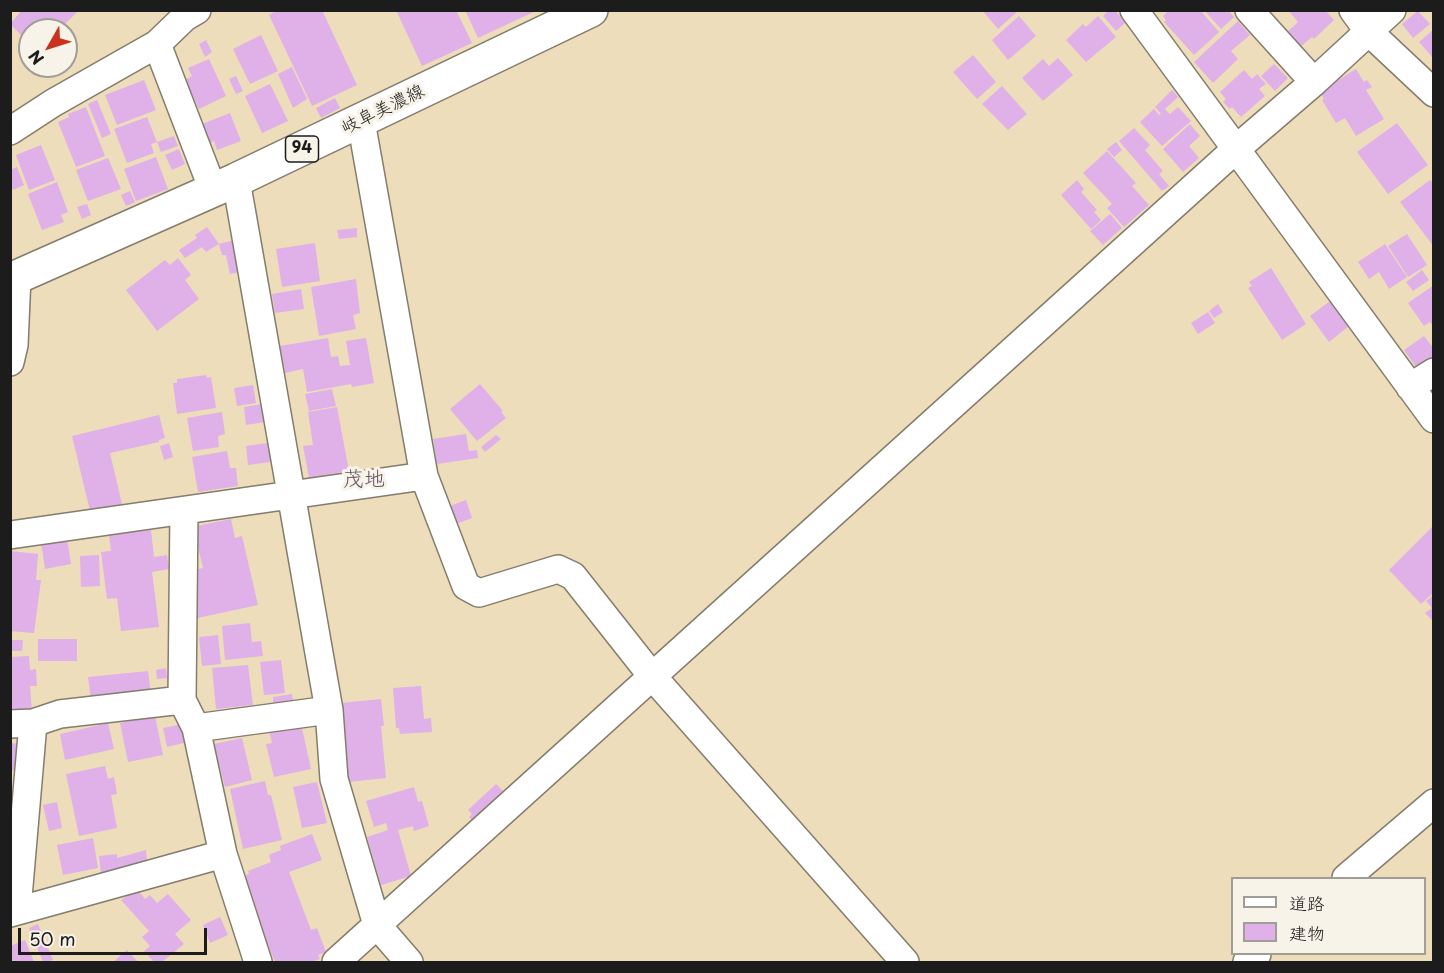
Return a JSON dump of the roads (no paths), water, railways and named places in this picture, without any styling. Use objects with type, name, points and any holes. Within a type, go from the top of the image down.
[{"type":"main road","name":"岐阜美濃線","points":[[14,279],[225,185],[591,10]]},
{"type":"street","points":[[10,132],[53,103],[156,44],[185,17],[197,10]]},
{"type":"street","points":[[1134,10],[1434,419]]},
{"type":"street","points":[[1249,10],[1314,82]]},
{"type":"street","points":[[1353,10],[1369,32],[1434,93]]},
{"type":"street","points":[[336,963],[652,675],[1392,10]]},
{"type":"street","points":[[156,44],[225,185],[292,496],[329,711],[334,778],[377,925],[410,963]]},
{"type":"street","points":[[361,121],[424,476],[466,586],[479,593],[558,569],[573,576],[652,675],[905,963]]},
{"type":"street","points":[[10,362],[14,345],[14,279]]},
{"type":"street","points":[[1410,387],[1434,372]]},
{"type":"street","points":[[10,535],[424,476]]},
{"type":"street","points":[[184,511],[182,700],[196,728],[223,854],[258,963]]},
{"type":"street","points":[[182,700],[60,714],[22,724],[14,911],[223,854]]},
{"type":"street","points":[[196,728],[329,711]]},
{"type":"street","points":[[1348,877],[1434,803]]},
{"type":"district","name":"茂地","points":[[364,480]]}]
